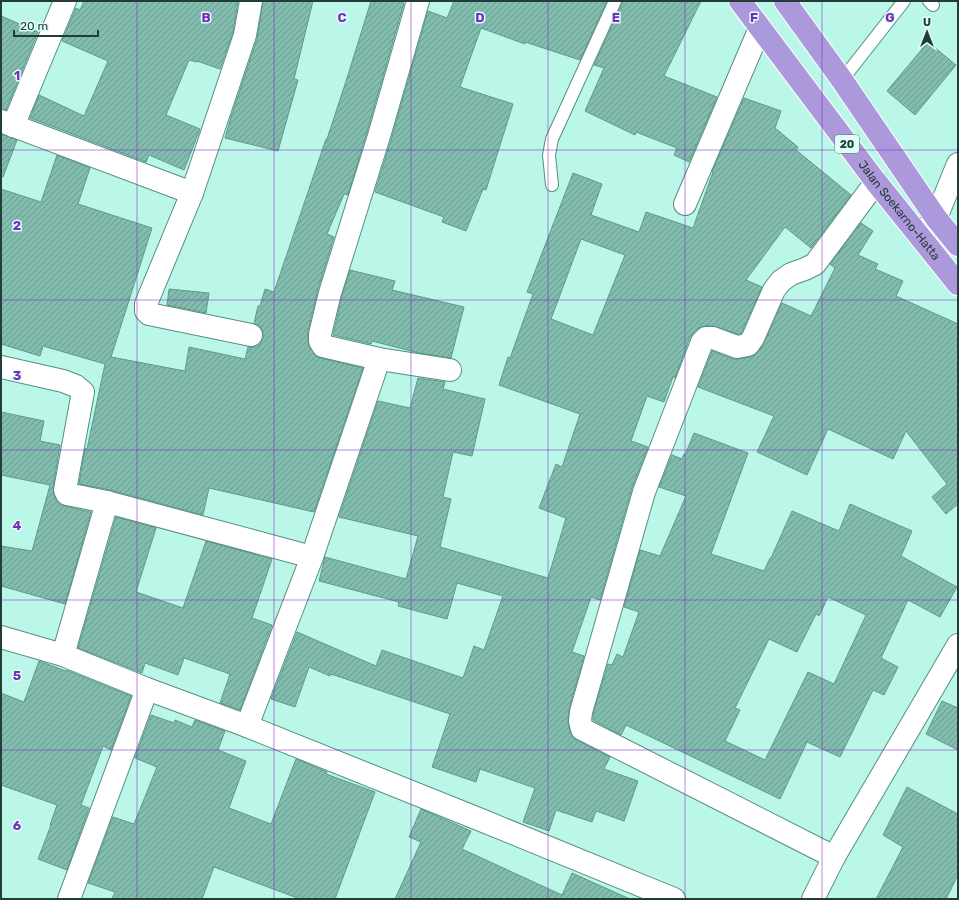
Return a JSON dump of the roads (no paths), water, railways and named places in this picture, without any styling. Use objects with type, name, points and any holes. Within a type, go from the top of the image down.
[{"type":"highway","name":"Jalan Soekarno-Hatta","points":[[740,1],[876,182],[958,284]]},
{"type":"highway","name":"Jalan Soekarno-Hatta","points":[[785,1],[842,80],[936,218],[958,245]]},
{"type":"street","points":[[65,1],[7,124],[192,193]]},
{"type":"street","points":[[250,1],[245,35],[192,193],[146,304],[146,311],[149,314],[251,335]]},
{"type":"street","points":[[418,1],[379,136],[330,293],[320,334],[320,340],[323,346],[379,359],[450,370]]},
{"type":"street","points":[[685,204],[760,28]]},
{"type":"street","points":[[920,236],[936,218],[958,164]]},
{"type":"street","points":[[834,857],[582,729],[580,721],[581,712],[644,492],[702,342],[706,338],[713,338],[737,347],[748,345],[753,338],[774,290],[780,281],[791,274],[815,264],[876,182]]},
{"type":"street","points":[[247,726],[312,557],[379,359]]},
{"type":"street","points":[[1,367],[63,381],[76,386],[83,392],[65,490],[67,494],[107,502],[312,557]]},
{"type":"street","points":[[63,655],[107,502]]},
{"type":"street","points":[[1,637],[63,655],[147,689],[247,726],[674,899]]},
{"type":"street","points":[[813,899],[834,857],[958,645]]},
{"type":"street","points":[[69,899],[147,689]]},
{"type":"lane","points":[[552,185],[549,156],[552,139],[615,1]]},
{"type":"lane","points":[[842,80],[904,1]]}]
